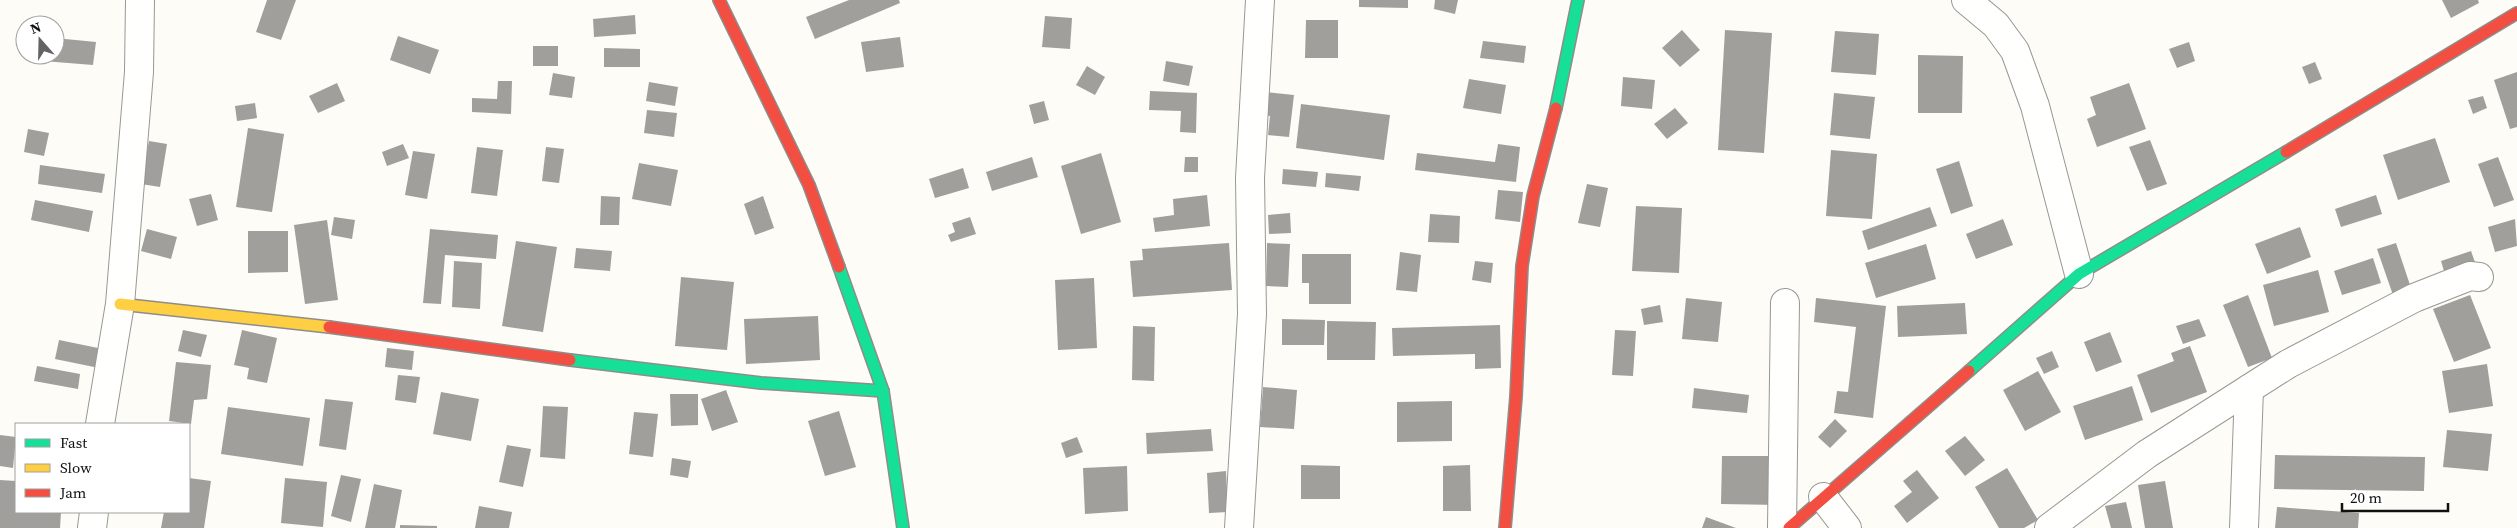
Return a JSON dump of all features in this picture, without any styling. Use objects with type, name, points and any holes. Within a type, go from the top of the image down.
[{"type":"street","points":[[100,423],[120,304],[139,72],[140,0]]},
{"type":"street","points":[[719,0],[809,185],[883,391],[903,528]]},
{"type":"street","points":[[1239,528],[1252,314],[1250,178],[1260,0]]},
{"type":"street","points":[[1505,528],[1516,398],[1522,266],[1533,196],[1553,123],[1578,0]]},
{"type":"street","points":[[1966,0],[1996,24],[2015,51],[2035,106],[2080,274]]},
{"type":"street","points":[[1789,528],[2080,274],[2189,211],[2517,13]]},
{"type":"street","points":[[2050,528],[2148,454],[2288,364],[2414,298],[2470,276],[2480,277]]},
{"type":"street","points":[[1782,528],[1785,303]]},
{"type":"street","points":[[120,304],[399,336],[538,357],[703,378],[793,387],[883,391]]},
{"type":"street","points":[[2244,528],[2249,390]]},
{"type":"street","points":[[1823,497],[1847,528]]},
{"type":"street","points":[[92,528],[94,513]]},
{"type":"building","points":[[267,0],[296,0],[281,40],[256,32]]},
{"type":"building","points":[[849,0],[899,0],[900,3],[815,39],[806,17]]},
{"type":"building","points":[[1359,0],[1408,0],[1408,8],[1359,7]]},
{"type":"building","points":[[1435,0],[1458,0],[1455,14],[1434,9]]},
{"type":"building","points":[[2442,0],[2478,0],[2479,3],[2451,18]]},
{"type":"building","points":[[635,15],[636,34],[594,37],[593,19]]},
{"type":"building","points":[[1045,16],[1072,18],[1070,49],[1042,47]]},
{"type":"building","points":[[1306,20],[1338,20],[1338,58],[1305,58]]},
{"type":"building","points":[[1682,30],[1700,50],[1680,67],[1662,48]]},
{"type":"building","points":[[1725,30],[1772,33],[1764,153],[1718,150]]},
{"type":"building","points":[[1835,31],[1879,34],[1876,75],[1831,72]]},
{"type":"building","points":[[398,36],[439,50],[430,74],[390,60]]},
{"type":"building","points":[[900,37],[904,67],[866,72],[861,42]]},
{"type":"building","points":[[65,39],[96,42],[93,65],[65,63]]},
{"type":"building","points":[[1483,41],[1526,46],[1524,63],[1480,58]]},
{"type":"building","points":[[2189,42],[2195,61],[2177,68],[2169,49]]},
{"type":"building","points":[[533,46],[558,46],[558,66],[533,66]]},
{"type":"building","points":[[604,48],[640,49],[640,67],[604,67]]},
{"type":"building","points":[[1918,55],[1963,56],[1962,113],[1918,113]]},
{"type":"building","points":[[1166,61],[1193,66],[1189,86],[1163,81]]},
{"type":"building","points":[[2315,62],[2322,79],[2309,84],[2302,67]]},
{"type":"building","points":[[1087,66],[1105,77],[1095,95],[1076,85]]},
{"type":"building","points":[[2517,72],[2517,127],[2510,129],[2494,80]]},
{"type":"building","points":[[553,73],[575,77],[572,98],[549,95]]},
{"type":"building","points":[[1623,77],[1655,80],[1652,109],[1621,106]]},
{"type":"building","points":[[1469,79],[1506,85],[1501,114],[1463,108]]},
{"type":"building","points":[[498,81],[512,81],[511,114],[472,112],[472,98],[497,99]]},
{"type":"building","points":[[649,82],[678,87],[675,106],[646,101]]},
{"type":"building","points":[[337,83],[345,101],[318,113],[309,96]]},
{"type":"building","points":[[2129,83],[2146,129],[2097,147],[2087,119],[2096,115],[2090,97]]},
{"type":"building","points":[[1150,91],[1197,93],[1196,133],[1180,132],[1181,111],[1149,110]]},
{"type":"building","points":[[1265,92],[1294,95],[1289,137],[1268,135],[1270,116],[1262,115]]},
{"type":"building","points":[[1834,93],[1875,97],[1870,139],[1830,135]]},
{"type":"building","points":[[2483,96],[2487,108],[2473,114],[2468,100]]},
{"type":"building","points":[[1044,101],[1049,120],[1034,124],[1029,105]]},
{"type":"building","points":[[255,103],[257,118],[237,121],[235,106]]},
{"type":"building","points":[[1301,104],[1390,115],[1384,160],[1296,148]]},
{"type":"building","points":[[1675,108],[1688,123],[1667,139],[1654,124]]},
{"type":"building","points":[[647,110],[677,113],[674,137],[644,133]]},
{"type":"building","points":[[248,128],[284,134],[272,212],[236,207]]},
{"type":"building","points":[[28,129],[49,133],[44,156],[24,152]]},
{"type":"building","points":[[2435,138],[2450,182],[2398,200],[2383,155]]},
{"type":"building","points":[[2150,140],[2167,184],[2147,191],[2129,147]]},
{"type":"building","points":[[149,141],[167,144],[160,187],[141,184]]},
{"type":"building","points":[[403,144],[409,158],[387,166],[382,152]]},
{"type":"building","points":[[1498,144],[1520,147],[1516,182],[1415,170],[1417,153],[1495,162]]},
{"type":"building","points":[[477,147],[503,150],[497,196],[471,193]]},
{"type":"building","points":[[546,147],[564,149],[559,183],[542,181]]},
{"type":"building","points":[[1831,150],[1877,154],[1872,219],[1826,216]]},
{"type":"building","points":[[413,151],[435,154],[427,199],[405,195]]},
{"type":"building","points":[[1101,153],[1121,222],[1081,234],[1061,166]]},
{"type":"building","points":[[1032,157],[1038,177],[992,191],[986,172]]},
{"type":"building","points":[[1185,157],[1198,157],[1198,172],[1184,172]]},
{"type":"building","points":[[2498,157],[2514,200],[2494,207],[2478,164]]},
{"type":"building","points":[[1959,161],[1973,206],[1951,214],[1936,169]]},
{"type":"building","points":[[639,163],[678,170],[671,206],[632,199]]},
{"type":"building","points":[[40,165],[105,174],[102,193],[38,184]]},
{"type":"building","points":[[963,168],[969,188],[935,198],[929,179]]},
{"type":"building","points":[[1283,169],[1318,172],[1316,187],[1282,184]]},
{"type":"building","points":[[1326,173],[1361,176],[1359,191],[1325,187]]},
{"type":"building","points":[[1587,184],[1608,188],[1600,227],[1578,223]]},
{"type":"building","points":[[1498,190],[1523,192],[1520,222],[1495,219]]},
{"type":"building","points":[[211,194],[218,220],[197,226],[189,199]]},
{"type":"building","points":[[1207,195],[1210,226],[1155,232],[1153,218],[1174,215],[1173,199]]},
{"type":"building","points":[[2376,195],[2382,214],[2341,227],[2335,209]]},
{"type":"building","points":[[601,196],[620,197],[619,225],[600,225]]},
{"type":"building","points":[[763,196],[774,228],[755,235],[744,204]]},
{"type":"building","points":[[35,200],[93,211],[89,232],[31,220]]},
{"type":"building","points":[[1636,206],[1682,208],[1679,273],[1632,271]]},
{"type":"building","points":[[1930,207],[1937,226],[1868,250],[1862,231]]},
{"type":"building","points":[[1290,213],[1291,233],[1269,234],[1268,215]]},
{"type":"building","points":[[1430,214],[1460,216],[1459,243],[1428,242]]},
{"type":"building","points":[[334,217],[355,220],[352,239],[331,235]]},
{"type":"building","points":[[970,217],[976,234],[951,242],[948,235],[955,232],[952,223]]},
{"type":"building","points":[[2003,219],[2013,245],[1976,259],[1966,234]]},
{"type":"building","points":[[2515,219],[2517,246],[2495,252],[2488,227]]},
{"type":"building","points":[[327,220],[338,300],[305,304],[294,225]]},
{"type":"building","points":[[2300,227],[2311,257],[2267,274],[2255,244]]},
{"type":"building","points":[[147,229],[177,237],[171,259],[141,251]]},
{"type":"building","points":[[430,229],[498,235],[496,259],[445,255],[441,304],[423,303]]},
{"type":"building","points":[[248,231],[288,231],[288,272],[248,273]]},
{"type":"building","points":[[516,241],[557,247],[543,332],[502,326]]},
{"type":"building","points":[[1229,243],[1232,290],[1133,297],[1130,261],[1143,260],[1142,249]]},
{"type":"building","points":[[1267,243],[1290,244],[1288,287],[1266,286]]},
{"type":"building","points":[[2396,243],[2411,288],[2393,295],[2377,249]]},
{"type":"building","points":[[1926,244],[1936,279],[1876,298],[1865,263]]},
{"type":"building","points":[[576,248],[612,251],[610,271],[574,268]]},
{"type":"building","points":[[2471,251],[2477,268],[2446,278],[2441,261]]},
{"type":"building","points":[[1400,252],[1421,255],[1417,292],[1396,290]]},
{"type":"building","points":[[1302,254],[1351,254],[1351,304],[1309,304],[1309,283],[1302,283]]},
{"type":"building","points":[[2373,258],[2381,283],[2342,295],[2334,271]]},
{"type":"building","points":[[454,261],[482,263],[480,309],[452,307]]},
{"type":"building","points":[[1475,261],[1493,263],[1491,283],[1472,280]]},
{"type":"building","points":[[2318,270],[2329,312],[2274,326],[2263,285]]},
{"type":"building","points":[[681,277],[734,282],[727,350],[675,346]]},
{"type":"building","points":[[1094,278],[1097,348],[1058,350],[1055,280]]},
{"type":"building","points":[[2248,295],[2272,358],[2248,367],[2223,305]]},
{"type":"building","points":[[2470,295],[2491,348],[2454,362],[2433,309]]},
{"type":"building","points":[[1686,298],[1722,302],[1718,342],[1682,339]]},
{"type":"building","points":[[1816,298],[1886,306],[1873,418],[1834,413],[1837,391],[1848,392],[1856,327],[1814,322]]},
{"type":"building","points":[[1965,303],[1967,334],[1898,337],[1897,306]]},
{"type":"building","points":[[1660,305],[1663,322],[1644,325],[1641,309]]},
{"type":"building","points":[[818,316],[820,360],[746,364],[744,319]]},
{"type":"building","points":[[1282,319],[1325,320],[1324,345],[1282,345]]},
{"type":"building","points":[[2199,319],[2206,336],[2183,344],[2176,326]]},
{"type":"building","points":[[1327,321],[1376,322],[1375,360],[1327,360]]},
{"type":"building","points":[[1500,325],[1501,368],[1475,369],[1475,354],[1393,356],[1392,328]]},
{"type":"building","points":[[1133,326],[1155,327],[1154,381],[1132,380]]},
{"type":"building","points":[[183,330],[207,335],[201,357],[178,351]]},
{"type":"building","points":[[242,330],[277,338],[267,383],[247,379],[249,368],[234,365]]},
{"type":"building","points":[[1615,330],[1636,331],[1633,376],[1612,375]]},
{"type":"building","points":[[2110,332],[2122,362],[2096,372],[2084,342]]},
{"type":"building","points":[[59,340],[103,349],[99,368],[55,359]]},
{"type":"building","points":[[2190,346],[2207,392],[2151,413],[2137,375],[2174,361],[2171,353]]},
{"type":"building","points":[[387,348],[414,351],[412,370],[385,367]]},
{"type":"building","points":[[2052,351],[2059,367],[2044,374],[2036,358]]},
{"type":"building","points":[[176,362],[211,365],[207,399],[194,400],[191,424],[169,421]]},
{"type":"building","points":[[2487,364],[2493,406],[2449,413],[2442,371]]},
{"type":"building","points":[[37,366],[80,374],[78,389],[34,381]]},
{"type":"building","points":[[2038,371],[2061,412],[2025,431],[2003,390]]},
{"type":"building","points":[[398,375],[420,377],[416,403],[395,400]]},
{"type":"building","points":[[2132,386],[2143,420],[2085,440],[2073,406]]},
{"type":"building","points":[[1263,387],[1297,390],[1294,429],[1260,427]]},
{"type":"building","points":[[1694,388],[1749,395],[1747,413],[1692,408]]},
{"type":"building","points":[[726,390],[738,422],[712,431],[701,399]]},
{"type":"building","points":[[441,392],[479,399],[471,441],[433,434]]},
{"type":"building","points":[[670,394],[698,394],[698,425],[671,426]]},
{"type":"building","points":[[325,399],[353,402],[346,450],[319,446]]},
{"type":"building","points":[[1452,401],[1452,441],[1397,442],[1397,402]]},
{"type":"building","points":[[543,406],[568,407],[565,459],[540,457]]},
{"type":"building","points":[[228,407],[310,418],[303,466],[221,454]]},
{"type":"building","points":[[839,411],[856,467],[825,476],[808,421]]},
{"type":"building","points":[[634,412],[658,414],[653,457],[629,454]]},
{"type":"building","points":[[1835,419],[1847,431],[1830,448],[1818,437]]},
{"type":"building","points":[[1211,429],[1213,451],[1147,454],[1146,433]]},
{"type":"building","points":[[2447,430],[2492,434],[2488,471],[2443,467]]},
{"type":"building","points":[[0,435],[15,437],[13,468],[0,466]]},
{"type":"building","points":[[1965,436],[1985,460],[1965,476],[1945,451]]},
{"type":"building","points":[[1077,437],[1083,452],[1066,458],[1061,443]]},
{"type":"building","points":[[507,445],[531,449],[523,487],[499,482]]},
{"type":"building","points":[[2275,455],[2425,457],[2424,491],[2274,489]]},
{"type":"building","points":[[1722,456],[1779,456],[1779,505],[1721,504]]},
{"type":"building","points":[[672,458],[691,461],[688,478],[670,475]]},
{"type":"building","points":[[1301,465],[1340,466],[1340,499],[1301,499]]},
{"type":"building","points":[[1470,465],[1471,511],[1443,511],[1443,466]]},
{"type":"building","points":[[1127,466],[1128,511],[1085,514],[1083,468]]},
{"type":"building","points":[[2007,468],[2038,520],[2024,528],[1999,528],[1975,487]]},
{"type":"building","points":[[1917,470],[1939,498],[1907,523],[1894,506],[1912,492],[1903,481]]},
{"type":"building","points":[[1226,471],[1228,512],[1209,513],[1207,473]]},
{"type":"building","points":[[341,475],[361,479],[351,522],[331,516]]},
{"type":"building","points":[[190,478],[211,481],[204,528],[161,528],[164,513],[190,513]]},
{"type":"building","points":[[285,478],[327,482],[323,527],[281,523]]},
{"type":"building","points":[[0,480],[15,481],[15,513],[61,513],[60,528],[0,528]]},
{"type":"building","points":[[2165,481],[2173,528],[2145,528],[2138,485]]},
{"type":"building","points":[[374,484],[402,490],[395,528],[365,528]]},
{"type":"building","points":[[2126,502],[2132,528],[2111,528],[2105,506]]},
{"type":"building","points":[[479,506],[512,512],[509,528],[475,528]]},
{"type":"building","points":[[2277,507],[2359,513],[2358,528],[2275,528]]},
{"type":"building","points":[[1706,517],[1736,528],[1702,528]]},
{"type":"building","points":[[400,525],[437,526],[437,528],[400,528]]},
{"type":"traffic: fast","points":[[1556,108],[1578,0]]},
{"type":"traffic: fast","points":[[1969,371],[2079,274],[2286,152]]},
{"type":"traffic: fast","points":[[839,267],[883,391],[903,528]]},
{"type":"traffic: fast","points":[[570,360],[761,383],[883,391]]},
{"type":"traffic: slow","points":[[120,304],[329,327]]},
{"type":"traffic: jam","points":[[719,0],[809,185],[839,267]]},
{"type":"traffic: jam","points":[[2286,152],[2517,13]]},
{"type":"traffic: jam","points":[[1505,528],[1516,397],[1522,266],[1533,196],[1556,108]]},
{"type":"traffic: jam","points":[[329,327],[570,360]]},
{"type":"traffic: jam","points":[[1789,528],[1969,371]]}]
